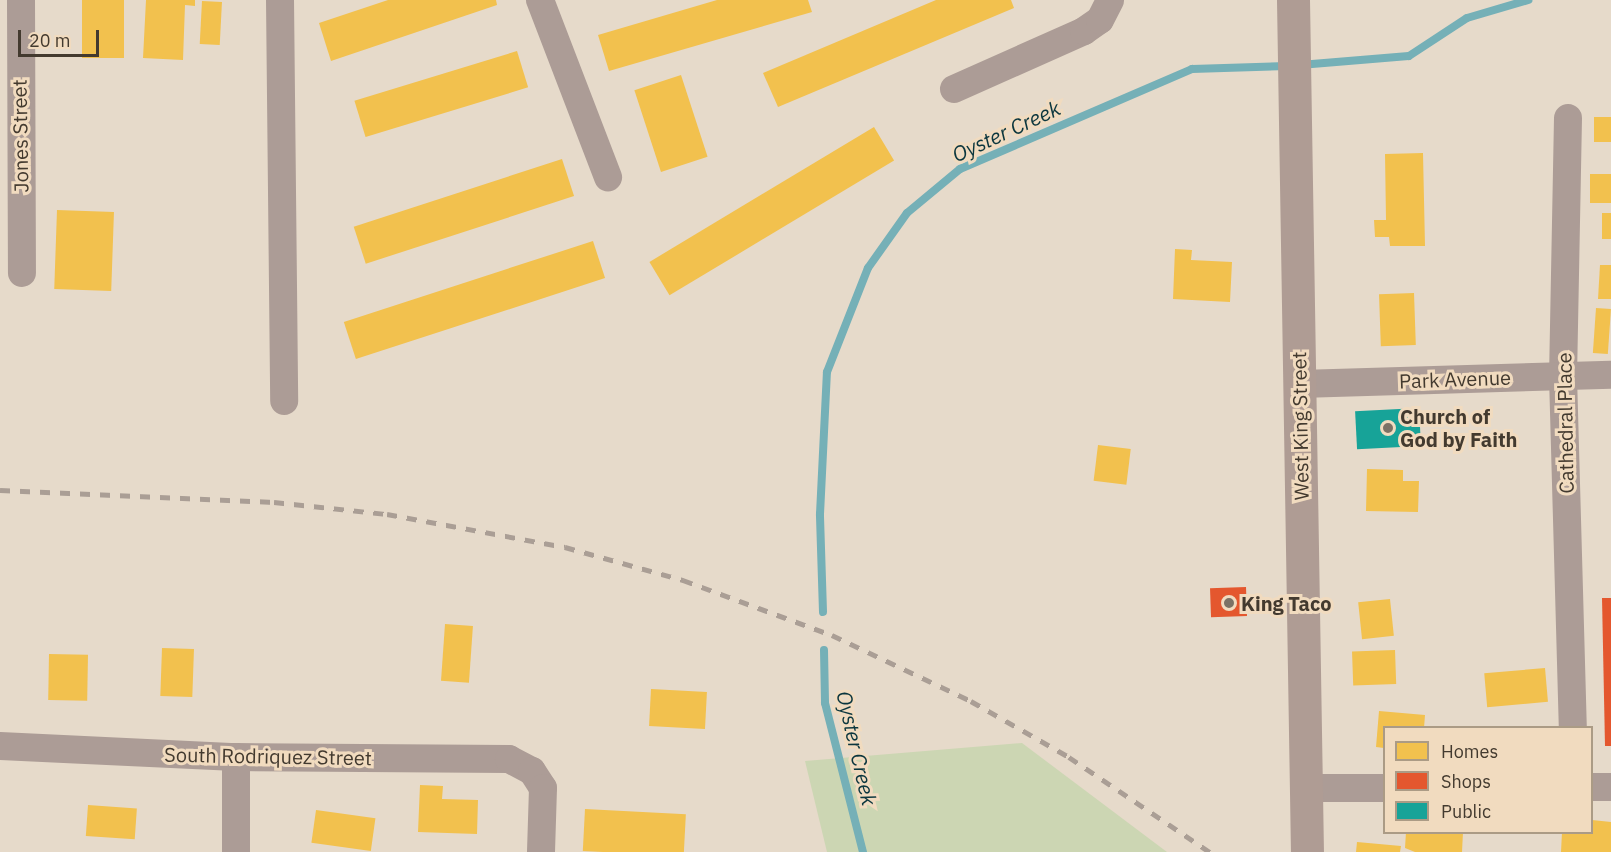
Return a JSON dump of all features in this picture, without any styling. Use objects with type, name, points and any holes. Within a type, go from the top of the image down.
[{"type":"main road","name":"West King Street","points":[[1293,0],[1307,852]]},
{"type":"street","name":"Jones Street","points":[[21,0],[22,273]]},
{"type":"street","points":[[280,0],[284,401]]},
{"type":"street","points":[[540,0],[608,177]]},
{"type":"street","points":[[954,88],[1084,31],[1100,20],[1110,0]]},
{"type":"street","name":"Cathedral Place","points":[[1568,118],[1563,376],[1573,726]]},
{"type":"street","name":"Park Avenue","points":[[1300,384],[1611,375]]},
{"type":"street","name":"South Rodriquez Street","points":[[0,746],[236,757],[509,759],[532,771],[545,801],[541,852]]},
{"type":"street","points":[[236,757],[236,852]]},
{"type":"street","points":[[1593,788],[1611,787]]},
{"type":"street","points":[[1305,788],[1383,788]]},
{"type":"green space","points":[[1022,743],[1167,852],[827,852],[805,761]]},
{"type":"building: Homes","points":[[82,0],[124,0],[124,58],[82,58]]},
{"type":"building: Homes","points":[[146,0],[195,0],[195,6],[185,5],[183,60],[143,58]]},
{"type":"building: Homes","points":[[388,0],[496,0],[497,5],[331,61],[319,23]]},
{"type":"building: Homes","points":[[717,0],[808,0],[812,12],[609,71],[598,35]]},
{"type":"building: Homes","points":[[936,0],[1011,0],[1014,8],[778,107],[763,73]]},
{"type":"building: Homes","points":[[202,1],[222,2],[220,45],[200,44]]},
{"type":"building: Homes","points":[[517,51],[528,87],[366,137],[354,101]]},
{"type":"building: Homes","points":[[681,75],[708,157],[661,172],[634,90]]},
{"type":"building: Homes","points":[[1594,117],[1611,117],[1611,142],[1594,142]]},
{"type":"building: Homes","points":[[874,127],[894,160],[670,295],[649,262]]},
{"type":"building: Homes","points":[[1423,153],[1425,246],[1390,246],[1389,237],[1375,237],[1374,220],[1386,220],[1385,154]]},
{"type":"building: Homes","points":[[562,159],[574,196],[366,264],[354,227]]},
{"type":"building: Homes","points":[[1590,174],[1611,174],[1611,203],[1590,203]]},
{"type":"building: Homes","points":[[57,210],[114,212],[111,291],[54,289]]},
{"type":"building: Homes","points":[[1602,213],[1611,213],[1611,239],[1602,239]]},
{"type":"building: Homes","points":[[593,241],[605,278],[356,359],[344,322]]},
{"type":"building: Homes","points":[[1175,249],[1192,250],[1191,260],[1232,262],[1230,302],[1173,299]]},
{"type":"building: Homes","points":[[1600,265],[1611,265],[1611,299],[1598,299]]},
{"type":"building: Homes","points":[[1414,293],[1416,345],[1381,346],[1379,294]]},
{"type":"building: Homes","points":[[1596,308],[1611,309],[1608,354],[1593,353]]},
{"type":"building: Homes","points":[[1098,445],[1131,449],[1126,485],[1094,481]]},
{"type":"building: Homes","points":[[1367,469],[1403,470],[1403,481],[1419,481],[1418,512],[1366,511]]},
{"type":"building: Homes","points":[[1390,599],[1394,636],[1362,639],[1358,602]]},
{"type":"building: Homes","points":[[445,624],[473,626],[469,683],[441,681]]},
{"type":"building: Homes","points":[[162,648],[194,649],[192,697],[160,696]]},
{"type":"building: Homes","points":[[1395,650],[1396,684],[1353,685],[1352,652]]},
{"type":"building: Homes","points":[[49,654],[88,655],[87,701],[48,700]]},
{"type":"building: Homes","points":[[1545,668],[1548,702],[1487,707],[1484,673]]},
{"type":"building: Homes","points":[[651,689],[707,692],[705,729],[649,726]]},
{"type":"building: Homes","points":[[1379,711],[1425,715],[1424,726],[1383,726],[1383,748],[1376,747]]},
{"type":"building: Homes","points":[[420,785],[443,786],[442,799],[478,800],[477,834],[418,832]]},
{"type":"building: Homes","points":[[88,805],[137,808],[135,839],[86,836]]},
{"type":"building: Homes","points":[[585,809],[686,814],[684,852],[583,851]]},
{"type":"building: Homes","points":[[316,810],[375,818],[371,851],[311,843]]},
{"type":"building: Homes","points":[[1593,820],[1611,822],[1611,852],[1561,852],[1562,834],[1593,834]]},
{"type":"building: Homes","points":[[1406,834],[1463,834],[1462,852],[1415,852],[1405,848]]},
{"type":"building: Homes","points":[[1357,842],[1401,846],[1400,852],[1356,852]]},
{"type":"building: Shops","name":"King Taco","points":[[1246,587],[1247,616],[1211,617],[1210,588]]},
{"type":"building: Shops","points":[[1602,598],[1611,598],[1611,746],[1605,746]]},
{"type":"building: Public","name":"Church of God by Faith","points":[[1419,408],[1421,446],[1357,449],[1355,411]]},
{"type":"waterway","name":"Oyster Creek","points":[[1300,65],[1409,56],[1467,18],[1528,0]]},
{"type":"waterway","name":"Oyster Creek","points":[[823,612],[820,514],[827,372],[868,268],[907,213],[960,169],[1192,69],[1287,66]]},
{"type":"waterway","name":"Oyster Creek","points":[[824,650],[825,703],[863,852]]},
{"type":"railway","points":[[0,490],[274,502],[387,514],[565,547],[683,580],[832,635],[971,701],[1069,757],[1210,852]]},
{"type":"place","name":"Church of God by Faith","points":[[1388,428]]},
{"type":"place","name":"King Taco","points":[[1229,603]]}]
